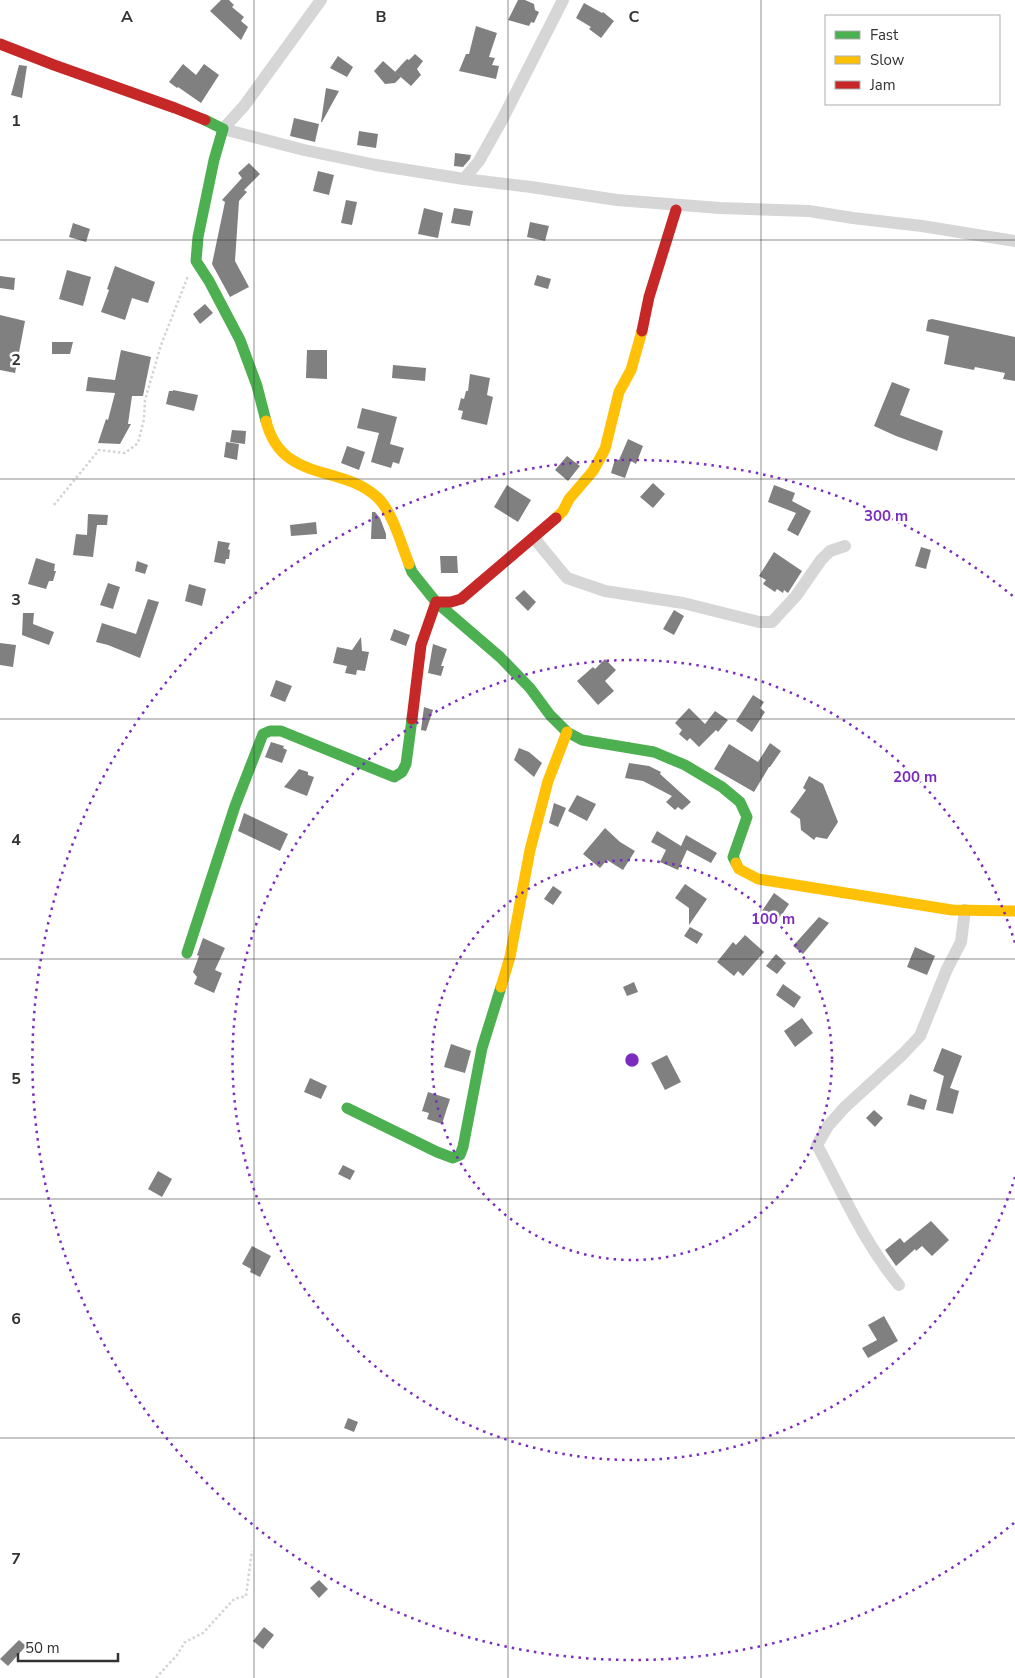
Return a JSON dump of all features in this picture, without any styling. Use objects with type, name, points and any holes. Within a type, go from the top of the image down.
[{"type":"street","points":[[321,0],[244,106],[223,129],[214,160],[200,227],[196,261],[209,281],[240,340],[257,386],[268,430],[279,450],[294,463],[359,485],[378,498],[389,514],[412,572],[436,602],[500,657],[530,688],[567,732],[582,740],[654,752],[685,765],[722,787],[740,802],[747,817],[733,857],[739,870],[758,879],[952,910],[1015,911]]},
{"type":"street","points":[[464,179],[479,161],[503,118],[563,0]]},
{"type":"street","points":[[0,44],[176,107],[223,129],[313,152],[376,165],[617,200],[720,208],[809,210],[1015,241]]},
{"type":"street","points":[[436,602],[450,602],[461,599],[534,538],[563,510],[569,499],[593,471],[605,449],[619,392],[631,370],[642,333],[649,297],[676,210]]},
{"type":"street","points":[[534,538],[567,578],[606,591],[683,603],[759,622],[772,622],[796,596],[826,556],[836,548],[845,546]]},
{"type":"street","points":[[188,953],[235,806],[263,734],[281,731],[394,777],[402,772],[406,764],[421,645],[436,602]]},
{"type":"street","points":[[347,1108],[437,1152],[453,1158],[460,1155],[464,1147],[482,1048],[510,957],[522,902],[526,868],[541,806],[548,781],[567,732]]},
{"type":"street","points":[[899,1285],[884,1268],[860,1229],[817,1145],[828,1126],[844,1108],[920,1036],[943,977],[961,942],[965,910]]},
{"type":"path","points":[[54,505],[99,450],[125,454],[138,443],[144,419],[146,400],[160,345],[196,261]]},
{"type":"path","points":[[156,1678],[177,1655],[185,1642],[202,1633],[234,1599],[246,1596],[252,1551]]},
{"type":"building","points":[[221,0],[229,0],[234,5],[232,7],[244,17],[241,21],[248,27],[241,40],[210,11]]},
{"type":"building","points":[[518,0],[525,0],[534,4],[535,10],[539,12],[534,23],[531,22],[529,26],[508,20]]},
{"type":"building","points":[[584,3],[603,12],[614,21],[601,38],[589,29],[591,27],[576,18]]},
{"type":"building","points":[[476,26],[497,33],[489,57],[495,58],[492,65],[499,66],[496,79],[459,71],[466,54],[469,54]]},
{"type":"building","points":[[415,54],[423,61],[417,69],[421,75],[411,86],[395,72],[407,59],[409,60]]},
{"type":"building","points":[[338,56],[353,67],[347,77],[330,68]]},
{"type":"building","points":[[383,61],[401,77],[395,83],[385,84],[374,71]]},
{"type":"building","points":[[183,64],[196,75],[204,64],[219,75],[201,103],[169,82]]},
{"type":"building","points":[[19,65],[27,66],[22,98],[11,95]]},
{"type":"building","points":[[326,88],[339,91],[321,122]]},
{"type":"building","points":[[294,118],[319,124],[315,142],[290,136]]},
{"type":"building","points":[[359,131],[378,134],[376,148],[357,145]]},
{"type":"building","points":[[455,153],[471,155],[470,159],[463,167],[454,166]]},
{"type":"building","points":[[249,163],[260,174],[244,190],[247,192],[239,201],[235,261],[249,287],[230,297],[212,264],[225,202],[222,200],[242,178],[238,173]]},
{"type":"building","points":[[318,171],[334,175],[329,195],[313,191]]},
{"type":"building","points":[[346,200],[357,202],[352,225],[341,223]]},
{"type":"building","points":[[424,208],[443,213],[438,238],[418,234]]},
{"type":"building","points":[[454,208],[473,211],[470,226],[451,223]]},
{"type":"building","points":[[530,222],[549,226],[545,241],[527,237]]},
{"type":"building","points":[[73,223],[90,229],[86,242],[69,237]]},
{"type":"building","points":[[115,266],[155,282],[148,303],[132,298],[125,320],[101,312]]},
{"type":"building","points":[[67,270],[91,277],[83,306],[59,299]]},
{"type":"building","points":[[537,275],[551,279],[548,289],[534,285]]},
{"type":"building","points":[[0,276],[15,278],[14,290],[0,288]]},
{"type":"building","points":[[205,304],[213,313],[200,324],[193,314]]},
{"type":"building","points":[[0,315],[25,321],[15,373],[0,370]]},
{"type":"building","points":[[932,319],[1015,337],[1015,381],[1003,379],[1005,373],[975,367],[974,370],[944,364],[949,336],[926,331],[928,320]]},
{"type":"building","points":[[52,342],[73,342],[70,354],[52,354]]},
{"type":"building","points":[[121,350],[151,357],[143,396],[132,396],[128,424],[131,424],[120,444],[98,443],[106,419],[108,420],[115,393],[86,391],[88,377],[115,380]]},
{"type":"building","points":[[307,350],[327,350],[327,379],[306,378]]},
{"type":"building","points":[[393,365],[426,368],[425,381],[392,378]]},
{"type":"building","points":[[470,374],[490,378],[487,395],[493,397],[487,425],[461,419],[463,411],[458,410],[461,398],[464,399],[466,391],[468,391]]},
{"type":"building","points":[[892,382],[910,389],[900,415],[943,431],[937,451],[874,426]]},
{"type":"building","points":[[173,390],[198,395],[194,411],[166,404],[169,391]]},
{"type":"building","points":[[362,408],[397,417],[390,444],[404,448],[399,464],[393,462],[391,468],[371,462],[379,433],[357,428]]},
{"type":"building","points":[[232,430],[246,431],[245,444],[230,442]]},
{"type":"building","points":[[628,439],[643,446],[636,464],[631,461],[625,478],[611,473],[615,459],[619,460]]},
{"type":"building","points":[[226,442],[239,444],[237,460],[224,457]]},
{"type":"building","points":[[347,446],[365,452],[359,470],[341,463]]},
{"type":"building","points":[[567,456],[580,466],[568,481],[555,470]]},
{"type":"building","points":[[653,483],[665,494],[653,508],[640,497]]},
{"type":"building","points":[[507,485],[531,500],[518,522],[494,507]]},
{"type":"building","points":[[774,485],[795,493],[792,501],[811,511],[798,536],[787,530],[796,513],[768,502]]},
{"type":"building","points":[[372,512],[375,512],[380,518],[386,539],[371,539]]},
{"type":"building","points":[[88,514],[108,515],[107,525],[97,525],[93,557],[73,555],[76,534],[87,535]]},
{"type":"building","points":[[316,522],[317,534],[291,536],[290,525]]},
{"type":"building","points":[[218,541],[230,543],[228,549],[230,550],[229,559],[226,559],[225,564],[214,562]]},
{"type":"building","points":[[921,547],[931,550],[926,569],[915,566]]},
{"type":"building","points":[[774,552],[802,571],[788,593],[784,590],[783,593],[777,589],[775,592],[763,584],[766,580],[759,576]]},
{"type":"building","points":[[440,556],[457,556],[458,573],[441,573]]},
{"type":"building","points":[[36,558],[55,564],[54,571],[56,571],[53,581],[49,581],[46,589],[28,584]]},
{"type":"building","points":[[137,561],[148,565],[145,574],[135,571]]},
{"type":"building","points":[[108,583],[120,587],[113,609],[100,605]]},
{"type":"building","points":[[189,584],[206,589],[202,606],[185,601]]},
{"type":"building","points":[[524,590],[536,602],[528,611],[515,598]]},
{"type":"building","points":[[148,599],[159,602],[140,658],[96,642],[102,623],[136,634]]},
{"type":"building","points":[[674,610],[684,616],[674,635],[663,629]]},
{"type":"building","points":[[23,613],[34,613],[33,624],[54,632],[49,645],[22,635]]},
{"type":"building","points":[[394,629],[410,635],[406,646],[390,640]]},
{"type":"building","points":[[361,637],[362,651],[369,652],[365,671],[357,670],[356,675],[345,673],[347,666],[333,663],[337,647],[352,650]]},
{"type":"building","points":[[0,643],[16,645],[13,667],[0,665]]},
{"type":"building","points":[[433,644],[447,649],[441,666],[444,666],[441,676],[428,673]]},
{"type":"building","points":[[605,659],[616,670],[605,681],[614,691],[598,705],[577,681],[593,667],[595,669]]},
{"type":"building","points":[[276,680],[292,686],[285,702],[270,696]]},
{"type":"building","points":[[753,695],[764,702],[760,708],[765,712],[752,732],[736,721]]},
{"type":"building","points":[[424,707],[433,710],[426,731],[421,730]]},
{"type":"building","points":[[689,708],[705,724],[715,711],[728,720],[718,732],[716,730],[699,747],[690,738],[687,741],[679,734],[682,730],[675,723]]},
{"type":"building","points":[[271,742],[284,746],[283,748],[287,750],[282,763],[265,757]]},
{"type":"building","points":[[770,743],[781,751],[754,792],[714,769],[729,744],[758,762]]},
{"type":"building","points":[[519,748],[529,752],[542,763],[534,777],[514,760]]},
{"type":"building","points":[[629,763],[649,766],[661,772],[660,774],[691,802],[682,810],[678,807],[675,810],[666,802],[672,796],[643,781],[625,778]]},
{"type":"building","points":[[299,769],[308,772],[308,775],[314,777],[307,796],[284,787]]},
{"type":"building","points":[[809,776],[823,784],[838,822],[827,839],[816,837],[814,840],[801,830],[800,819],[790,812],[806,790],[803,788]]},
{"type":"building","points":[[577,795],[596,804],[587,821],[568,811]]},
{"type":"building","points":[[554,803],[566,808],[558,827],[549,823]]},
{"type":"building","points":[[244,813],[288,834],[280,851],[238,831]]},
{"type":"building","points":[[605,828],[620,842],[635,851],[623,870],[607,860],[600,868],[583,854]]},
{"type":"building","points":[[657,831],[681,846],[686,835],[717,853],[711,863],[687,850],[678,870],[660,862],[666,850],[651,842]]},
{"type":"building","points":[[685,884],[707,899],[689,925],[689,908],[675,898]]},
{"type":"building","points":[[553,886],[562,892],[553,905],[544,899]]},
{"type":"building","points":[[774,893],[789,904],[775,925],[760,914]]},
{"type":"building","points":[[819,917],[829,923],[803,954],[793,946]]},
{"type":"building","points":[[690,927],[703,934],[697,944],[684,936]]},
{"type":"building","points":[[745,935],[764,952],[743,976],[738,971],[734,976],[717,962],[733,942],[736,945]]},
{"type":"building","points":[[203,938],[225,948],[215,970],[222,973],[214,993],[194,984],[197,977],[193,972]]},
{"type":"building","points":[[915,947],[935,956],[927,975],[907,967]]},
{"type":"building","points":[[776,954],[786,963],[777,974],[766,966]]},
{"type":"building","points":[[634,982],[638,992],[627,996],[623,987]]},
{"type":"building","points":[[783,984],[801,997],[794,1008],[776,995]]},
{"type":"building","points":[[802,1018],[813,1033],[795,1047],[784,1031]]},
{"type":"building","points":[[451,1044],[471,1051],[465,1073],[444,1067]]},
{"type":"building","points":[[942,1048],[962,1056],[950,1088],[959,1091],[953,1114],[936,1110],[944,1076],[933,1071]]},
{"type":"building","points":[[667,1055],[681,1082],[665,1090],[651,1063]]},
{"type":"building","points":[[310,1078],[327,1086],[321,1099],[304,1092]]},
{"type":"building","points":[[428,1092],[450,1099],[442,1124],[427,1119],[429,1113],[422,1111]]},
{"type":"building","points":[[910,1094],[927,1100],[924,1110],[907,1105]]},
{"type":"building","points":[[874,1110],[883,1118],[875,1127],[866,1118]]},
{"type":"building","points":[[343,1165],[355,1171],[350,1180],[338,1174]]},
{"type":"building","points":[[158,1171],[172,1179],[162,1197],[148,1189]]},
{"type":"building","points":[[931,1221],[949,1240],[932,1256],[922,1246],[916,1251],[915,1249],[896,1266],[885,1250],[900,1238],[904,1243]]},
{"type":"building","points":[[252,1246],[271,1256],[260,1277],[250,1272],[251,1269],[242,1264]]},
{"type":"building","points":[[884,1316],[898,1341],[868,1358],[862,1348],[877,1340],[868,1325]]},
{"type":"building","points":[[348,1418],[358,1422],[354,1432],[344,1428]]},
{"type":"building","points":[[319,1580],[328,1589],[319,1598],[310,1588]]},
{"type":"building","points":[[264,1627],[274,1635],[263,1649],[253,1641]]},
{"type":"building","points":[[19,1640],[26,1646],[8,1666],[0,1659]]},
{"type":"traffic: fast","points":[[205,120],[223,129],[214,160],[198,237],[196,261],[209,281],[240,340],[257,386],[266,421]]},
{"type":"traffic: fast","points":[[409,564],[412,572],[436,602],[500,657],[530,688],[550,715],[567,732],[582,740],[654,752],[685,765],[722,787],[740,802],[747,817],[733,857],[736,863]]},
{"type":"traffic: fast","points":[[187,953],[235,806],[263,734],[270,731],[281,731],[394,777],[402,772],[406,764],[412,719]]},
{"type":"traffic: fast","points":[[347,1108],[437,1152],[453,1158],[460,1155],[482,1048],[501,987]]},
{"type":"traffic: slow","points":[[556,518],[563,511],[569,499],[593,471],[605,449],[619,392],[631,370],[642,331]]},
{"type":"traffic: slow","points":[[266,421],[274,441],[285,455],[299,464],[363,487],[378,498],[392,520],[409,564]]},
{"type":"traffic: slow","points":[[501,987],[510,957],[530,850],[548,781],[567,732]]},
{"type":"traffic: slow","points":[[736,863],[739,869],[758,879],[952,910],[1015,911]]},
{"type":"traffic: jam","points":[[0,44],[205,120]]},
{"type":"traffic: jam","points":[[642,331],[649,297],[676,210]]},
{"type":"traffic: jam","points":[[412,719],[421,645],[436,602],[451,602],[461,599],[556,518]]}]
